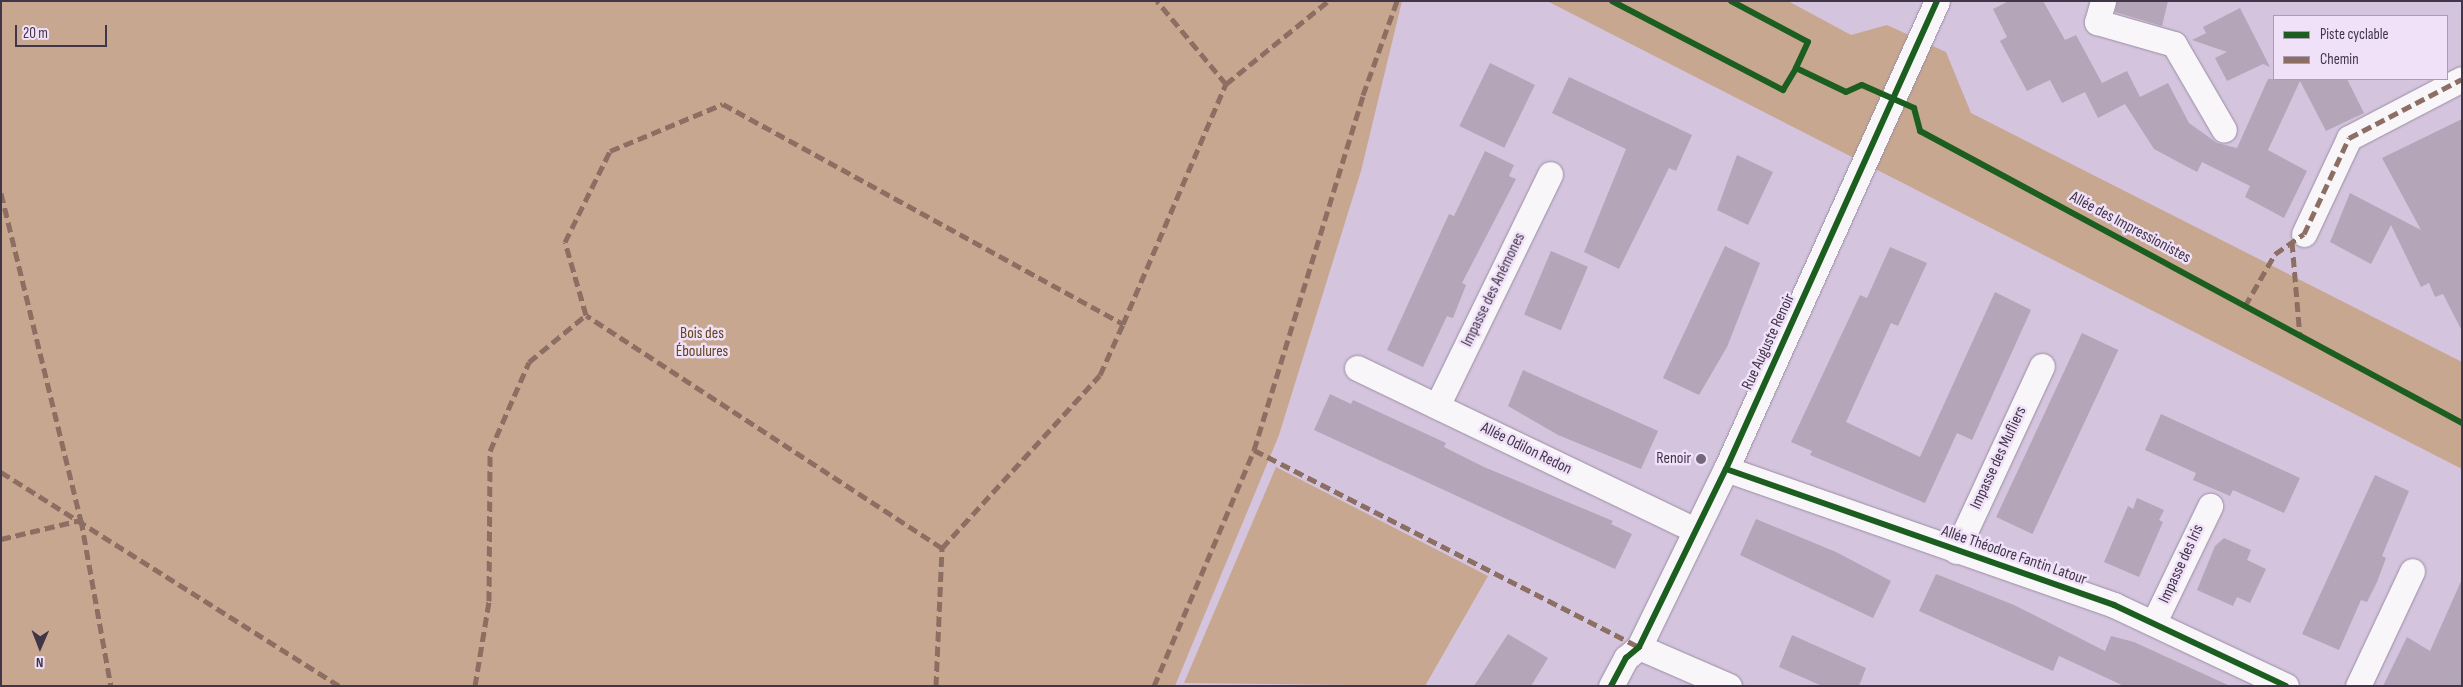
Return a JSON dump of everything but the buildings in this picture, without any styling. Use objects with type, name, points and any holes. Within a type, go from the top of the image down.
[{"type":"street","name":"Rue Auguste Renoir","points":[[1611,686],[1626,658],[1639,647],[1726,469],[1937,1]]},
{"type":"street","points":[[2103,1],[2097,22],[2174,44],[2224,130]]},
{"type":"street","points":[[2304,234],[2349,138],[2462,79]]},
{"type":"street","name":"Impasse des Anémones","points":[[1437,406],[1550,174]]},
{"type":"street","name":"Impasse des Mufliers","points":[[1956,551],[2042,366]]},
{"type":"street","name":"Allée Odilon Redon","points":[[1357,368],[1695,530]]},
{"type":"street","name":"Allée Théodore Fantin Latour","points":[[1726,469],[2154,622],[2286,686]]},
{"type":"street","name":"Impasse des Iris","points":[[2154,622],[2210,506]]},
{"type":"street","points":[[2358,686],[2412,571]]},
{"type":"street","points":[[1639,647],[1728,686]]},
{"type":"green space","name":"Bois des Éboulures","points":[[1,1],[1402,1],[1361,171],[1279,435],[1175,686],[1,686]]},
{"type":"green space","points":[[1547,1],[1788,1],[1851,35],[1887,25],[1946,52],[1971,113],[2462,362],[2462,469]]},
{"type":"green space","points":[[1276,467],[1488,576],[1425,686],[1184,683]]},
{"type":"marked path","points":[[936,686],[942,548],[586,315],[565,242],[610,151],[723,104],[1123,324],[1226,84],[1157,1]]},
{"type":"marked path","points":[[1226,84],[1328,1]]},
{"type":"marked path","points":[[1154,686],[1254,450],[1363,95],[1397,1]]},
{"type":"marked path","points":[[2245,306],[2275,254],[2304,234],[2349,138],[2462,79]]},
{"type":"marked path","points":[[1,193],[81,520],[111,686]]},
{"type":"marked path","points":[[2292,242],[2300,337]]},
{"type":"marked path","points":[[475,686],[489,601],[490,451],[529,362],[586,315]]},
{"type":"marked path","points":[[942,548],[1100,375],[1123,324]]},
{"type":"marked path","points":[[1254,450],[1639,647]]},
{"type":"marked path","points":[[1,472],[340,686]]},
{"type":"marked path","points":[[1,539],[81,520]]},
{"type":"cycle path","points":[[1612,1],[1783,90],[1796,68]]},
{"type":"cycle path","name":"Allée des Impressionistes","points":[[1731,1],[1808,42],[1796,68],[1846,92],[1862,85],[1914,108],[1920,131],[2462,423]]},
{"type":"cycle path","points":[[1611,686],[1626,658],[1639,647],[1726,469],[1937,1]]},
{"type":"cycle path","points":[[1726,469],[2114,605],[2286,686]]},
{"type":"place","name":"Renoir","points":[[1701,459]]}]
